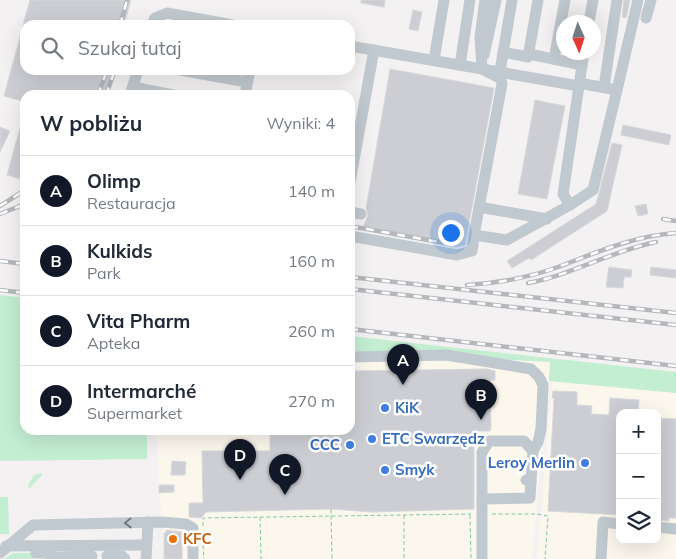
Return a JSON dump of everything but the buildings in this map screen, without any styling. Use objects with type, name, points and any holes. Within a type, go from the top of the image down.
[{"type":"street","points":[[434,60],[444,0]]},
{"type":"street","points":[[460,65],[470,0]]},
{"type":"street","points":[[355,237],[457,255],[472,251],[502,84],[501,79],[482,64],[480,37],[485,0]]},
{"type":"street","points":[[482,64],[490,36],[496,0]]},
{"type":"street","points":[[500,71],[512,0]]},
{"type":"street","points":[[525,76],[538,0]]},
{"type":"street","points":[[554,59],[565,0]]},
{"type":"street","points":[[590,15],[593,0]]},
{"type":"street","points":[[604,87],[617,0]]},
{"type":"street","points":[[474,236],[507,240],[547,219],[593,190],[638,0]]},
{"type":"street","points":[[646,18],[651,0]]},
{"type":"street","points":[[153,20],[154,18],[167,13],[206,20]]},
{"type":"street","points":[[355,47],[460,65],[482,64],[500,71],[525,76],[617,90]]},
{"type":"street","points":[[355,154],[374,50]]},
{"type":"street","points":[[503,52],[582,65]]},
{"type":"street","points":[[570,205],[564,194],[583,60]]},
{"type":"street","points":[[131,90],[136,75]]},
{"type":"street","points":[[208,75],[247,82]]},
{"type":"street","points":[[246,90],[249,75]]},
{"type":"street","points":[[479,207],[547,219]]},
{"type":"street","points":[[355,357],[446,355],[530,369],[539,377],[543,385],[541,429],[531,458],[530,498],[482,499]]},
{"type":"street","points":[[482,559],[476,514],[482,499],[482,452],[489,441],[524,441],[531,458]]},
{"type":"street","points":[[146,559],[148,522]]},
{"type":"street","points":[[3,550],[33,524],[148,522],[186,524],[198,528],[193,559]]},
{"type":"street","points":[[601,559],[604,522],[616,524]]},
{"type":"street","points":[[661,527],[676,529]]},
{"type":"street","points":[[36,553],[146,545]]},
{"type":"street","points":[[3,550],[45,553],[55,557],[92,556]]},
{"type":"street","points":[[107,556],[122,556],[125,559]]},
{"type":"path","points":[[331,509],[332,559]]},
{"type":"path","points":[[471,559],[476,514]]},
{"type":"path","points":[[198,528],[203,518],[537,514],[548,516],[545,559]]},
{"type":"path","points":[[404,515],[404,559]]},
{"type":"path","points":[[260,517],[261,559]]},
{"type":"shaded area","points":[[355,351],[550,362],[532,559],[164,559],[156,435],[355,435]]},
{"type":"shaded area","points":[[552,381],[676,393],[676,559],[537,559]]},
{"type":"green space","points":[[0,295],[20,297],[20,435],[147,435],[147,459],[0,461]]},
{"type":"green space","points":[[355,337],[676,372],[676,393],[549,381],[550,362],[355,351]]},
{"type":"green space","points":[[41,473],[42,475],[29,489],[28,485],[34,475]]},
{"type":"green space","points":[[0,497],[8,497],[9,534],[0,534]]},
{"type":"green space","points":[[13,553],[32,553],[34,559],[4,559]]},
{"type":"railway","points":[[121,20],[127,0]]},
{"type":"railway","points":[[100,90],[105,75]]},
{"type":"railway","points":[[108,90],[113,75]]},
{"type":"railway","points":[[0,206],[20,193]]},
{"type":"railway","points":[[0,214],[20,206]]},
{"type":"railway","points":[[663,219],[676,221]]},
{"type":"railway","points":[[355,227],[450,244]]},
{"type":"railway","points":[[467,285],[524,277],[547,271],[630,241],[676,233]]},
{"type":"railway","points":[[528,283],[656,242]]},
{"type":"railway","points":[[0,261],[20,263]]},
{"type":"railway","points":[[355,278],[676,313]]},
{"type":"railway","points":[[0,290],[20,292]]},
{"type":"railway","points":[[355,290],[676,325]]},
{"type":"railway","points":[[355,330],[676,366]]},
{"type":"place","name":"Olimp","points":[[403,385]]},
{"type":"place","name":"KiK","points":[[385,408]]},
{"type":"place","name":"Kulkids","points":[[481,420]]},
{"type":"place","name":"ETC Swarzędz","points":[[372,439]]},
{"type":"place","name":"CCC","points":[[350,445]]},
{"type":"place","name":"Leroy Merlin","points":[[585,463]]},
{"type":"place","name":"Smyk","points":[[385,470]]},
{"type":"place","name":"Intermarché","points":[[240,480]]},
{"type":"place","name":"Vita Pharm","points":[[285,495]]},
{"type":"place","name":"KFC","points":[[173,539]]}]
